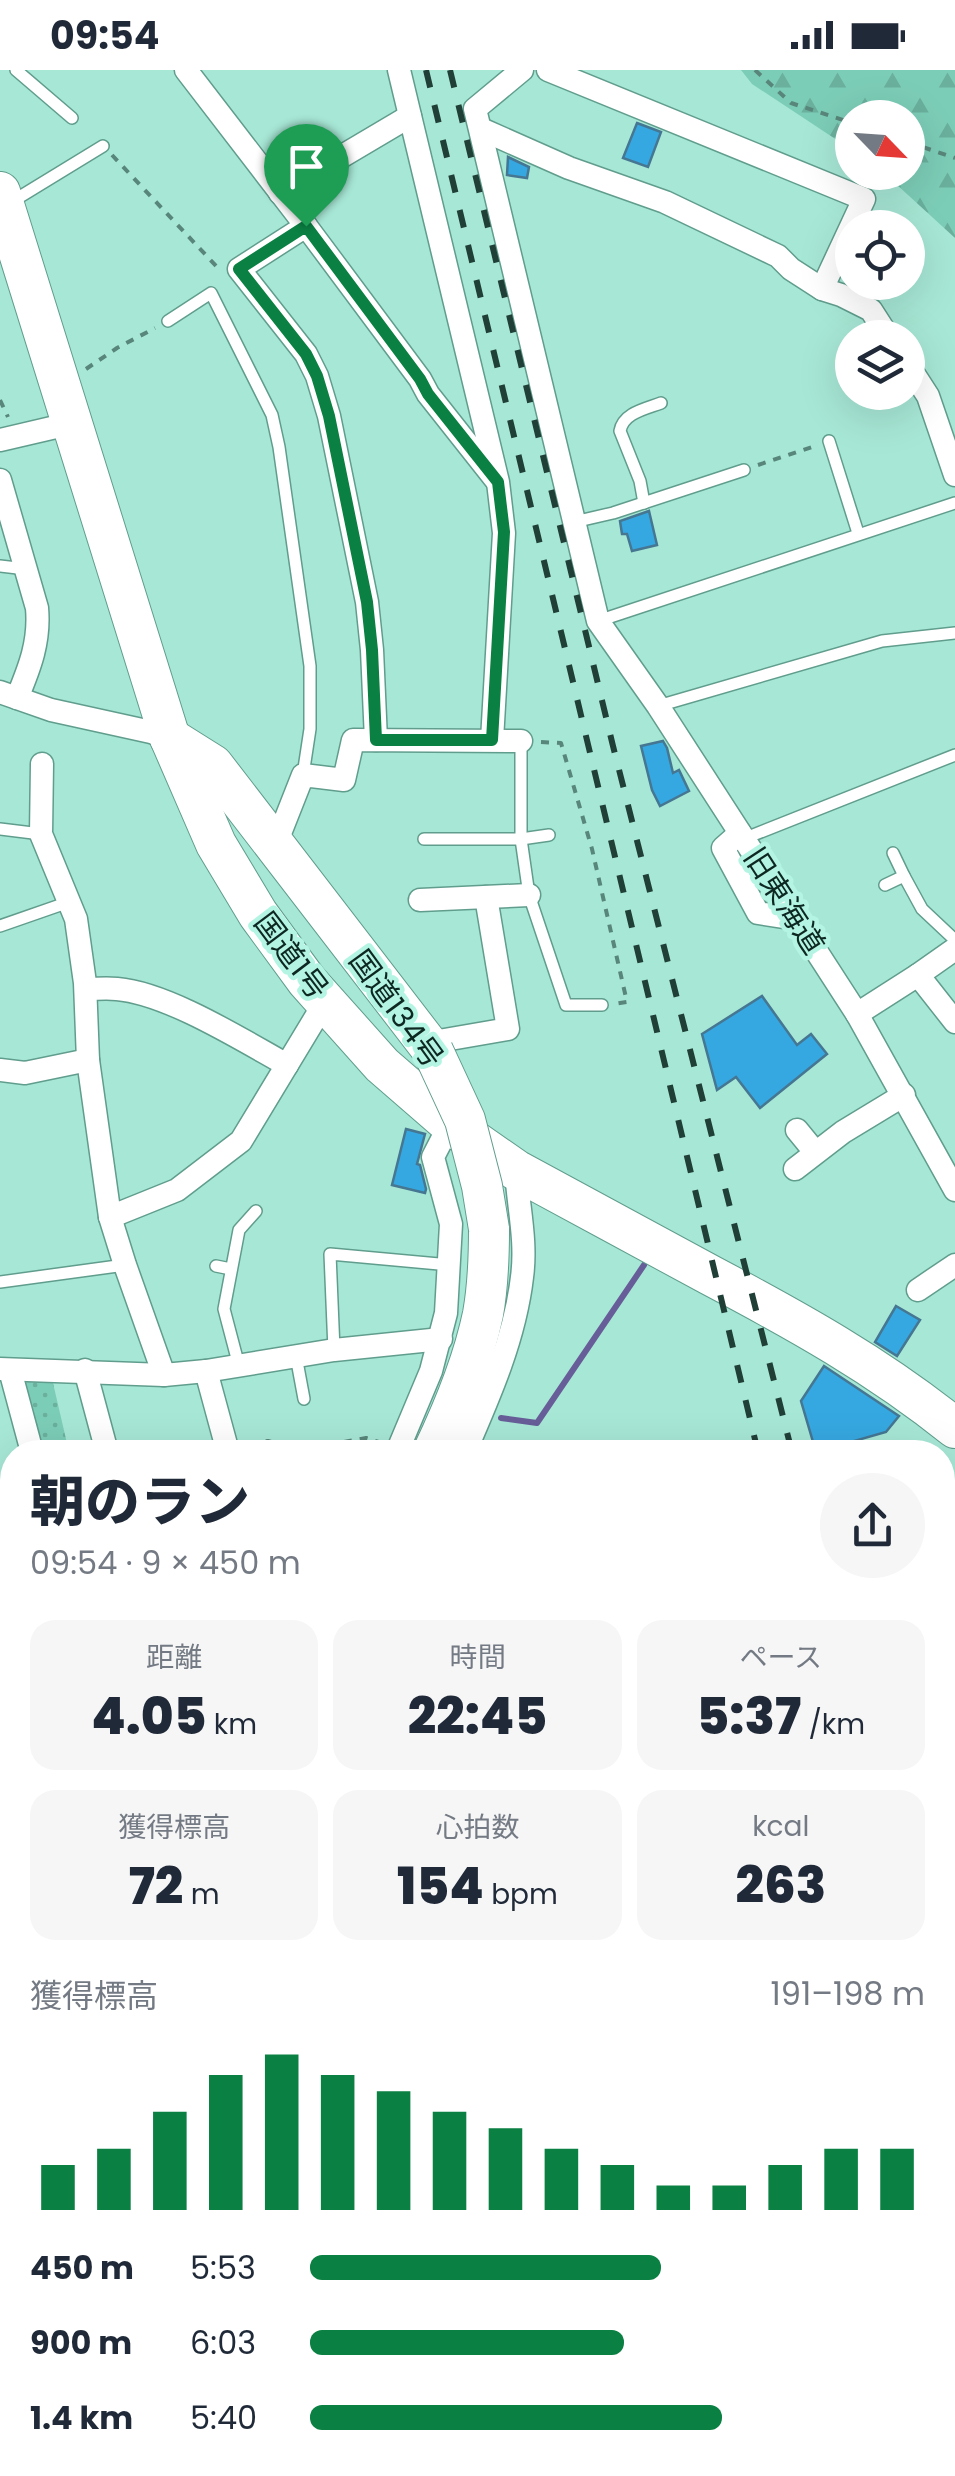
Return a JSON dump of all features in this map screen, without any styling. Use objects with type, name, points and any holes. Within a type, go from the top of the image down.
[{"type":"highway","name":"国道1号","points":[[3,206],[170,738],[216,844],[258,914],[324,1002],[382,1065],[450,1124],[516,1170],[861,1359],[955,1428]]},
{"type":"highway","name":"国道134号","points":[[170,738],[212,764],[430,1047],[465,1120],[489,1228],[483,1313],[465,1379],[418,1440]]},
{"type":"street","points":[[186,70],[498,482]]},
{"type":"street","points":[[399,70],[498,482],[504,532],[492,740]]},
{"type":"street","points":[[522,70],[475,110],[598,621]]},
{"type":"street","points":[[548,70],[864,198],[822,289]]},
{"type":"street","points":[[280,192],[410,116]]},
{"type":"street","points":[[481,129],[569,168],[681,210],[778,256],[791,270],[822,289],[870,310],[877,320]]},
{"type":"street","points":[[306,226],[239,269],[306,354],[325,403],[367,602],[376,740]]},
{"type":"street","points":[[925,391],[948,432],[955,475]]},
{"type":"street","points":[[0,440],[74,424]]},
{"type":"street","points":[[0,480],[37,608],[39,629],[34,656],[8,695],[51,710],[170,738]]},
{"type":"street","name":"旧東海道","points":[[598,621],[658,706],[857,1014],[955,1190]]},
{"type":"street","points":[[275,846],[303,775],[344,780],[353,740],[521,742]]},
{"type":"street","points":[[42,764],[41,834],[76,919],[86,989],[88,1060],[110,1217],[164,1375]]},
{"type":"street","points":[[741,836],[723,848],[749,900],[758,913],[791,911]]},
{"type":"street","points":[[420,900],[529,895]]},
{"type":"street","points":[[430,1047],[508,1029],[486,897]]},
{"type":"street","points":[[857,1014],[955,948]]},
{"type":"street","points":[[918,974],[955,1022]]},
{"type":"street","points":[[86,989],[118,988],[146,995],[287,1065]]},
{"type":"street","points":[[110,1217],[177,1190],[241,1141],[324,1002]]},
{"type":"street","points":[[0,1070],[24,1074],[88,1060]]},
{"type":"street","points":[[794,1169],[904,1095]]},
{"type":"street","points":[[413,1440],[446,1313],[451,1224],[434,1157],[450,1124]]},
{"type":"street","points":[[797,1130],[815,1152]]},
{"type":"street","points":[[470,1440],[500,1366],[523,1275],[523,1222],[516,1170]]},
{"type":"street","points":[[918,1290],[955,1265]]},
{"type":"street","points":[[28,1440],[5,1369],[164,1375],[441,1339]]},
{"type":"street","points":[[85,1370],[104,1440]]},
{"type":"street","points":[[206,1371],[225,1440]]},
{"type":"lane","points":[[16,70],[72,118]]},
{"type":"lane","points":[[3,206],[103,146]]},
{"type":"lane","points":[[168,321],[211,294],[272,416],[310,666],[310,729],[303,775]]},
{"type":"lane","points":[[644,503],[640,481],[620,431],[621,423],[661,403]]},
{"type":"lane","points":[[829,442],[858,533]]},
{"type":"lane","points":[[574,522],[744,470]]},
{"type":"lane","points":[[598,621],[955,503]]},
{"type":"lane","points":[[0,566],[26,568]]},
{"type":"lane","points":[[658,706],[882,641],[955,632]]},
{"type":"lane","points":[[521,742],[520,839],[529,895],[566,1005],[602,1005]]},
{"type":"lane","points":[[741,836],[955,754]]},
{"type":"lane","points":[[0,829],[41,834]]},
{"type":"lane","points":[[424,839],[520,839],[549,835]]},
{"type":"lane","points":[[893,853],[922,909],[955,940]]},
{"type":"lane","points":[[886,884],[904,876]]},
{"type":"lane","points":[[0,926],[69,902]]},
{"type":"lane","points":[[239,1366],[224,1310],[239,1230],[256,1212]]},
{"type":"lane","points":[[334,1350],[330,1254],[450,1265]]},
{"type":"lane","points":[[0,1282],[124,1264]]},
{"type":"lane","points":[[216,1266],[231,1270]]},
{"type":"lane","points":[[296,1356],[304,1399]]},
{"type":"path","points":[[755,70],[791,102],[835,118]]},
{"type":"path","points":[[103,146],[226,277]]},
{"type":"path","points":[[925,148],[955,158]]},
{"type":"path","points":[[73,378],[117,348],[168,321]]},
{"type":"path","points":[[744,470],[829,442]]},
{"type":"path","points":[[561,743],[592,849],[627,1002],[602,1005]]},
{"type":"green space","points":[[741,70],[955,70],[955,238],[903,190],[925,190],[925,100],[835,100],[835,139],[752,84]]},
{"type":"green space","points":[[10,1370],[50,1370],[66,1440],[29,1440]]},
{"type":"building","points":[[637,123],[661,132],[648,167],[623,158]]},
{"type":"building","points":[[508,157],[529,167],[527,178],[507,175]]},
{"type":"building","points":[[649,511],[657,545],[632,551],[620,521]]},
{"type":"building","points":[[663,741],[673,773],[679,770],[689,791],[660,806],[641,746]]},
{"type":"building","points":[[762,996],[797,1045],[811,1034],[827,1054],[760,1108],[736,1077],[717,1090],[702,1034]]},
{"type":"building","points":[[406,1129],[425,1134],[417,1164],[425,1193],[392,1185]]},
{"type":"building","points":[[896,1306],[920,1320],[897,1356],[875,1342]]},
{"type":"building","points":[[824,1366],[899,1416],[886,1432],[858,1440],[812,1440],[801,1401]]},
{"type":"waterway","points":[[501,1418],[537,1423],[644,1265]]},
{"type":"railway","points":[[426,70],[755,1440]]},
{"type":"railway","points":[[450,70],[613,746],[789,1440]]},
{"type":"route","points":[[306,226],[428,394],[498,482],[504,532],[492,740],[376,740],[367,602],[329,416],[306,354],[239,269],[306,226]]}]
